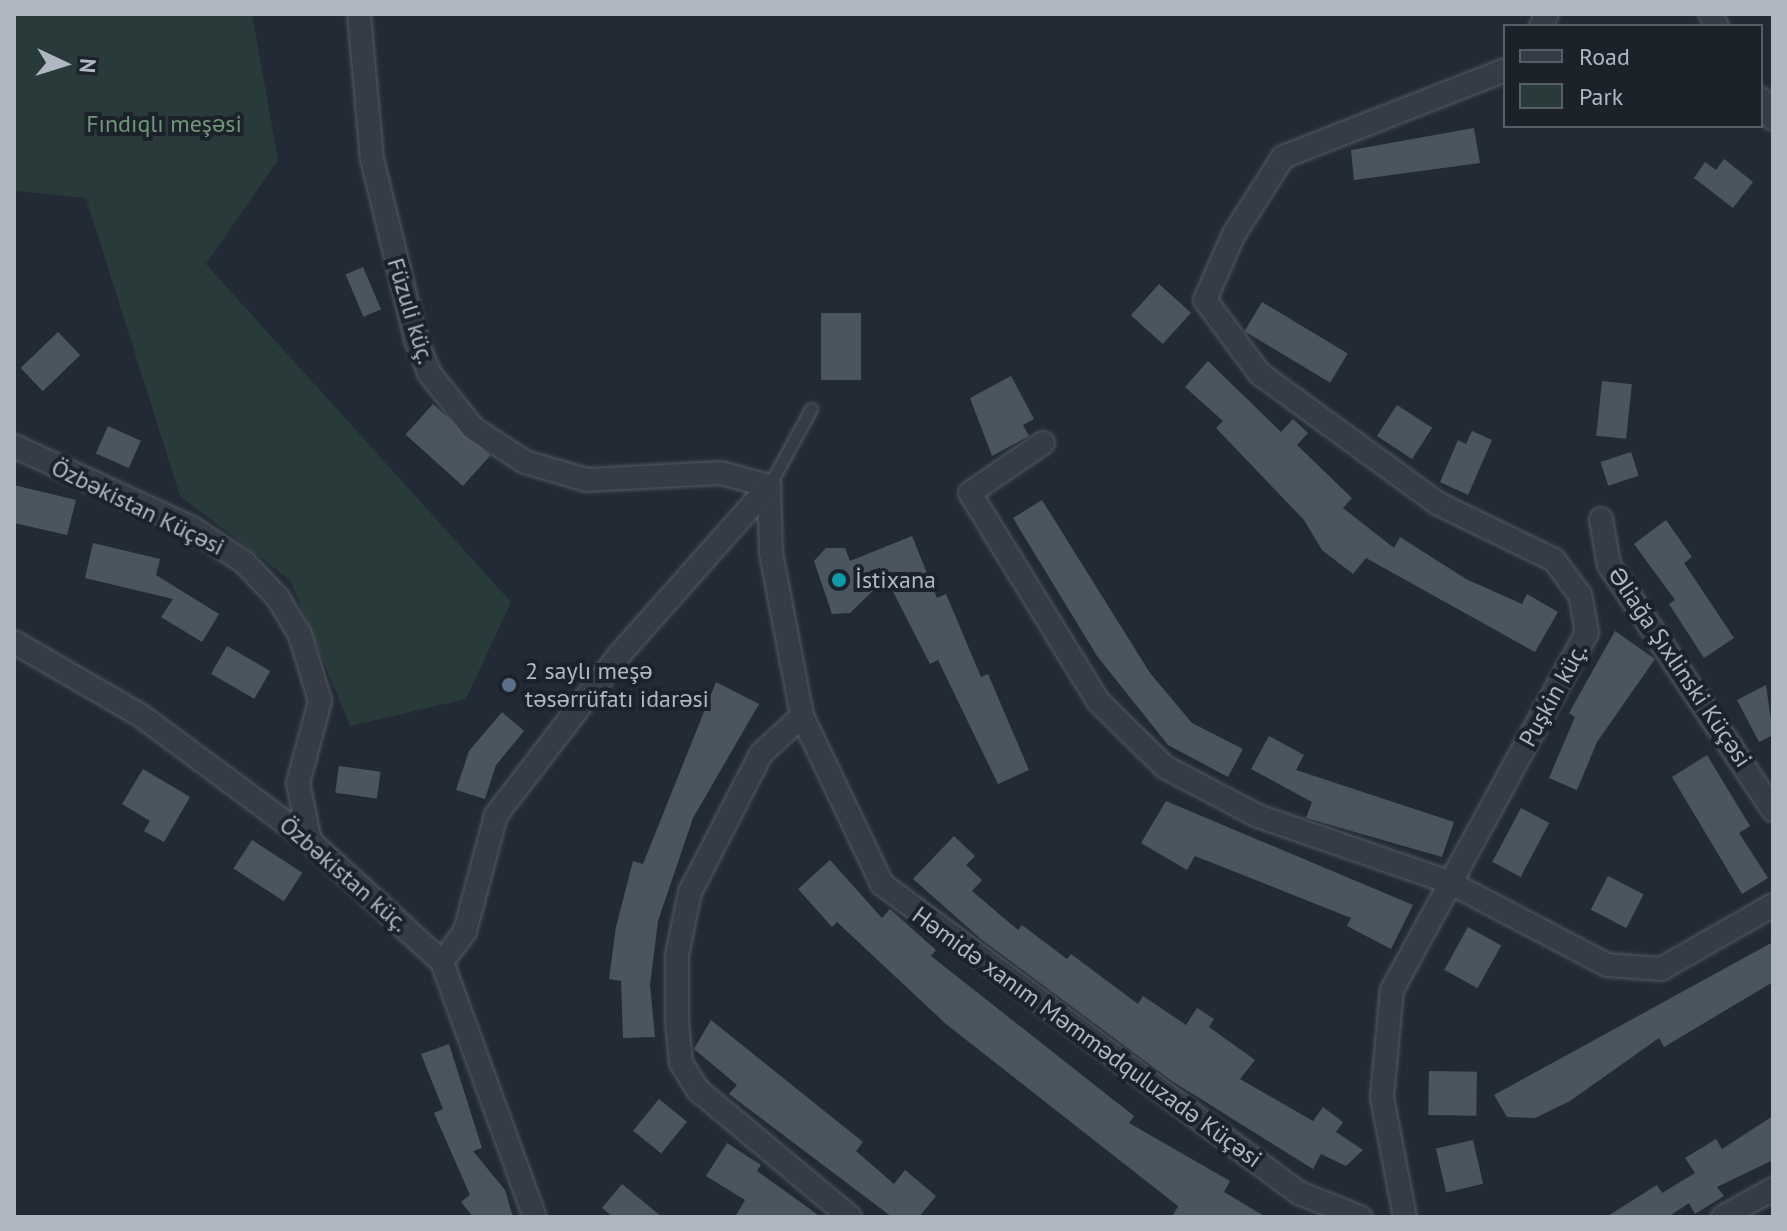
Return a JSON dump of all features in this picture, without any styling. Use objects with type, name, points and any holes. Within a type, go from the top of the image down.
[{"type":"street","name":"Füzuli küç.","points":[[359,14],[372,159],[416,340],[429,373],[473,428],[525,462],[587,480],[721,473],[769,486]]},
{"type":"street","name":"Puşkin küç.","points":[[1405,1217],[1381,1054],[1392,990],[1587,633],[1580,595],[1554,560],[1437,503],[1260,374],[1205,300],[1234,234],[1283,157],[1503,71]]},
{"type":"street","points":[[1043,443],[970,493],[1098,701],[1165,767],[1258,816],[1449,882],[1607,965],[1661,969],[1773,905]]},
{"type":"street","name":"Özbəkistan Küçəsi","points":[[14,446],[192,528],[244,562],[278,598],[300,635],[320,701],[298,783],[310,841]]},
{"type":"street","name":"Həmidə xanım Məmmədquluzadə Küçəsi","points":[[769,486],[771,553],[802,716],[846,821],[882,884],[958,945],[1299,1193],[1360,1217]]},
{"type":"street","points":[[442,962],[465,931],[470,890],[496,815],[620,654],[769,486]]},
{"type":"street","name":"Əliağa Şıxlinski Küçəsi","points":[[1601,519],[1609,565],[1773,810]]},
{"type":"street","name":"Özbəkistan küç.","points":[[14,642],[140,715],[310,841],[442,962],[535,1217]]},
{"type":"street","points":[[802,716],[761,754],[690,892],[677,955],[677,1022],[681,1063],[698,1090],[850,1217]]},
{"type":"street","points":[[1723,1217],[1773,1189]]},
{"type":"lane","points":[[769,486],[811,409]]},
{"type":"green space","name":"Fındıqlı meşəsi","points":[[14,14],[252,14],[278,160],[206,264],[511,602],[466,699],[350,726],[290,580],[180,496],[86,198],[14,191]]},
{"type":"building","points":[[1474,128],[1480,163],[1354,180],[1351,150]]},
{"type":"building","points":[[1724,159],[1753,182],[1733,208],[1694,178],[1705,162],[1716,170]]},
{"type":"building","points":[[363,267],[381,309],[363,317],[346,274]]},
{"type":"building","points":[[1159,284],[1191,313],[1163,344],[1131,315]]},
{"type":"building","points":[[1262,302],[1348,354],[1330,383],[1244,331]]},
{"type":"building","points":[[821,313],[861,313],[861,380],[821,380]]},
{"type":"building","points":[[58,332],[80,355],[43,391],[21,368]]},
{"type":"building","points":[[1208,361],[1281,432],[1293,419],[1308,433],[1297,445],[1352,498],[1343,508],[1394,548],[1400,537],[1466,579],[1522,604],[1527,594],[1558,612],[1535,652],[1366,558],[1353,574],[1322,550],[1304,520],[1216,428],[1223,421],[1185,387]]},
{"type":"building","points":[[1011,376],[1034,419],[1023,425],[1029,436],[992,456],[970,398]]},
{"type":"building","points":[[1602,381],[1632,384],[1626,439],[1596,436]]},
{"type":"building","points":[[433,404],[490,456],[463,486],[406,434]]},
{"type":"building","points":[[1397,405],[1432,428],[1412,459],[1377,436]]},
{"type":"building","points":[[108,426],[141,441],[129,468],[96,453]]},
{"type":"building","points":[[1472,431],[1492,440],[1468,495],[1440,482],[1458,440],[1466,444]]},
{"type":"building","points":[[1631,452],[1639,476],[1608,486],[1601,462]]},
{"type":"building","points":[[14,485],[76,500],[67,535],[14,523]]},
{"type":"building","points":[[1042,500],[1150,673],[1192,723],[1243,749],[1228,777],[1168,745],[1097,656],[1013,518]]},
{"type":"building","points":[[1666,520],[1692,557],[1684,563],[1734,638],[1704,658],[1669,604],[1675,600],[1634,544]]},
{"type":"building","points":[[912,536],[937,598],[946,594],[981,677],[988,674],[1029,770],[998,784],[938,660],[930,664],[886,578],[850,613],[832,614],[814,561],[826,548],[845,548],[850,561]]},
{"type":"building","points":[[93,543],[160,559],[156,575],[219,614],[202,642],[161,617],[173,599],[85,578]]},
{"type":"building","points":[[1615,631],[1655,659],[1597,742],[1577,790],[1549,778],[1575,717],[1569,713]]},
{"type":"building","points":[[227,646],[270,671],[254,699],[211,674]]},
{"type":"building","points":[[716,682],[759,704],[693,818],[658,921],[650,985],[655,1037],[623,1038],[621,981],[609,979],[616,927],[633,861],[643,864]]},
{"type":"building","points":[[1766,685],[1773,735],[1759,742],[1737,700]]},
{"type":"building","points":[[502,712],[524,731],[496,765],[485,799],[456,790],[469,751]]},
{"type":"building","points":[[1269,736],[1304,755],[1296,770],[1454,822],[1442,857],[1306,818],[1312,802],[1251,769]]},
{"type":"building","points":[[1707,755],[1750,826],[1739,833],[1768,878],[1742,894],[1672,777]]},
{"type":"building","points":[[339,766],[381,772],[377,799],[335,793]]},
{"type":"building","points":[[143,769],[190,797],[164,842],[144,831],[150,821],[122,804]]},
{"type":"building","points":[[1166,801],[1413,905],[1391,949],[1347,926],[1351,918],[1195,856],[1187,870],[1141,843]]},
{"type":"building","points":[[1521,808],[1549,823],[1521,877],[1492,862]]},
{"type":"building","points":[[954,836],[975,856],[966,865],[982,880],[972,891],[1018,930],[1022,925],[1067,959],[1071,954],[1138,1004],[1143,996],[1186,1025],[1197,1008],[1214,1019],[1209,1027],[1255,1060],[1240,1079],[1313,1121],[1323,1107],[1343,1122],[1336,1132],[1363,1150],[1346,1166],[1321,1154],[1313,1169],[1172,1081],[981,939],[913,879]]},
{"type":"building","points":[[252,840],[302,873],[284,901],[233,869]]},
{"type":"building","points":[[830,860],[882,918],[890,909],[936,950],[931,956],[1134,1116],[1129,1123],[1230,1181],[1224,1192],[1266,1217],[1172,1217],[1178,1206],[946,1024],[837,922],[832,927],[798,889]]},
{"type":"building","points":[[1608,876],[1644,894],[1626,928],[1591,910]]},
{"type":"building","points":[[1468,927],[1501,945],[1477,988],[1444,970]]},
{"type":"building","points":[[1773,942],[1773,982],[1664,1047],[1659,1038],[1570,1101],[1535,1118],[1507,1117],[1494,1095]]},
{"type":"building","points":[[711,1020],[863,1142],[856,1151],[894,1184],[905,1170],[936,1196],[919,1217],[892,1217],[729,1094],[737,1085],[694,1049]]},
{"type":"building","points":[[449,1044],[482,1148],[473,1151],[505,1190],[513,1217],[473,1217],[461,1202],[470,1195],[434,1113],[443,1109],[421,1054]]},
{"type":"building","points":[[1429,1071],[1477,1072],[1476,1116],[1428,1115]]},
{"type":"building","points":[[659,1099],[687,1122],[661,1154],[633,1131]]},
{"type":"building","points":[[1773,1116],[1773,1160],[1717,1187],[1724,1196],[1695,1214],[1689,1203],[1668,1217],[1606,1217],[1657,1185],[1662,1193],[1695,1173],[1685,1158],[1716,1139],[1722,1149]]},
{"type":"building","points":[[1473,1140],[1483,1184],[1446,1192],[1436,1149]]},
{"type":"building","points":[[727,1143],[761,1165],[757,1171],[821,1217],[735,1217],[745,1200],[706,1176]]},
{"type":"building","points":[[622,1184],[662,1217],[613,1217],[602,1208]]},
{"type":"place","name":"İstixana","points":[[839,580]]},
{"type":"place","name":"2 saylı meşə təsərrüfatı idarəsi","points":[[509,685]]}]
